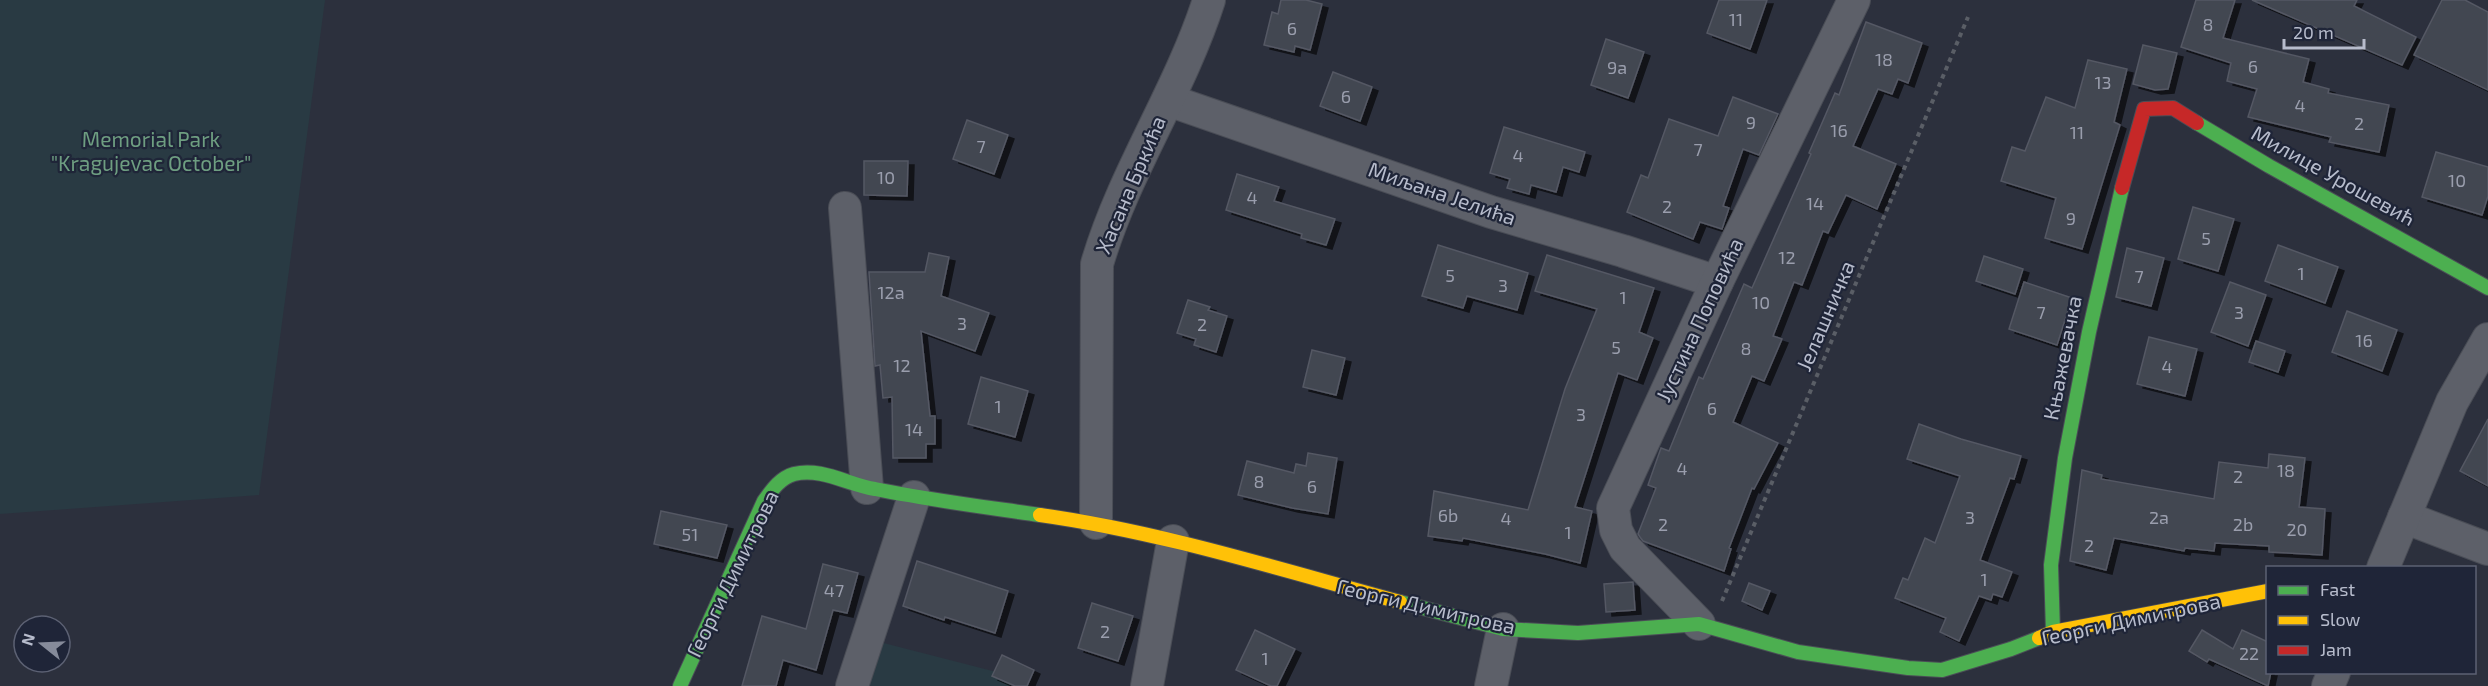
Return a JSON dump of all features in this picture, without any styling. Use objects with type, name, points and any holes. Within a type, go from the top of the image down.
[{"type":"street","name":"Хасана Бркића","points":[[1096,523],[1097,264],[1106,233],[1168,100],[1209,0]]},
{"type":"street","name":"Јустина Поповића","points":[[1705,625],[1625,548],[1616,530],[1613,508],[1717,282],[1854,0]]},
{"type":"street","name":"Миљана Јелића","points":[[1168,100],[1491,212],[1623,251],[1717,282]]},
{"type":"street","name":"Милице Урошевић","points":[[2156,108],[2173,108],[2270,166],[2488,288]]},
{"type":"street","name":"Књажевачка","points":[[2053,632],[2051,565],[2065,458],[2085,355],[2118,204],[2144,109],[2156,108]]},
{"type":"street","points":[[844,208],[867,488]]},
{"type":"street","points":[[2383,566],[2452,402],[2488,339]]},
{"type":"street","name":"Георги Димитрова","points":[[680,686],[764,501],[778,482],[794,474],[813,472],[867,488],[1096,523],[1173,541],[1503,629],[1578,633],[1705,625],[1798,652],[1908,668],[1942,669],[2010,649],[2053,632],[2266,591]]},
{"type":"street","points":[[852,686],[914,496]]},
{"type":"street","points":[[2404,518],[2488,549]]},
{"type":"street","points":[[1147,686],[1173,541]]},
{"type":"street","points":[[1491,686],[1503,629]]},
{"type":"path","name":"Јелашничка","points":[[1705,625],[1968,17]]},
{"type":"green space","name":"Memorial Park \"Kragujevac October\"","points":[[0,0],[325,0],[259,495],[0,514]]},
{"type":"green space","points":[[868,639],[1016,677],[1019,686],[855,686]]},
{"type":"building","points":[[1281,0],[1306,0],[1322,4],[1310,50],[1295,46],[1294,52],[1264,45],[1272,12],[1278,14]]},
{"type":"building","points":[[1719,0],[1767,0],[1750,49],[1707,33]]},
{"type":"building","points":[[2196,0],[2235,0],[2223,38],[2309,59],[2303,82],[2329,89],[2328,93],[2389,105],[2379,152],[2329,142],[2331,137],[2248,117],[2257,89],[2227,81],[2231,63],[2181,47]]},
{"type":"building","points":[[2252,0],[2357,0],[2354,6],[2416,37],[2402,65]]},
{"type":"building","points":[[2442,0],[2465,0],[2488,12],[2488,90],[2414,55]]},
{"type":"building","points":[[1866,22],[1922,43],[1908,83],[1898,79],[1892,94],[1878,89],[1853,146],[1896,164],[1877,209],[1846,195],[1828,233],[1823,231],[1802,285],[1794,282],[1773,336],[1782,339],[1764,381],[1752,376],[1733,422],[1778,443],[1754,489],[1752,488],[1729,548],[1731,549],[1724,571],[1643,541],[1638,534],[1656,488],[1648,485],[1661,448],[1669,451],[1699,377],[1703,379],[1744,284],[1752,288],[1811,154],[1809,153],[1835,93],[1839,95]]},
{"type":"building","points":[[1606,39],[1644,52],[1628,98],[1591,85]]},
{"type":"building","points":[[2143,45],[2177,53],[2168,89],[2155,90],[2133,84]]},
{"type":"building","points":[[2088,60],[2127,69],[2114,122],[2120,125],[2082,249],[2045,238],[2056,198],[2001,181],[2012,147],[2025,151],[2046,97],[2075,108]]},
{"type":"building","points":[[1333,72],[1372,87],[1360,121],[1320,106]]},
{"type":"building","points":[[1733,97],[1778,114],[1759,155],[1743,149],[1723,206],[1729,208],[1722,229],[1700,222],[1693,239],[1627,212],[1641,175],[1648,178],[1669,119],[1718,136]]},
{"type":"building","points":[[967,120],[1008,135],[994,174],[953,159]]},
{"type":"building","points":[[1504,127],[1585,152],[1579,172],[1563,167],[1556,192],[1531,185],[1529,194],[1507,188],[1510,179],[1490,173]]},
{"type":"building","points":[[2436,152],[2488,167],[2488,196],[2482,215],[2422,197]]},
{"type":"building","points":[[864,161],[908,161],[907,196],[864,195]]},
{"type":"building","points":[[1237,174],[1279,187],[1274,201],[1335,219],[1326,245],[1301,238],[1302,234],[1226,210]]},
{"type":"building","points":[[2193,207],[2234,219],[2218,271],[2178,259]]},
{"type":"building","points":[[1438,245],[1528,273],[1517,310],[1467,296],[1463,308],[1422,296]]},
{"type":"building","points":[[2278,245],[2338,267],[2325,303],[2265,281]]},
{"type":"building","points":[[2127,248],[2164,258],[2151,306],[2116,297]]},
{"type":"building","points":[[929,253],[949,257],[941,296],[989,313],[975,351],[921,331],[930,416],[935,416],[935,444],[926,444],[926,458],[893,458],[892,397],[883,398],[880,365],[875,366],[869,272],[925,272]]},
{"type":"building","points":[[1547,255],[1654,288],[1639,332],[1653,338],[1637,380],[1618,373],[1575,507],[1592,511],[1580,563],[1463,538],[1462,541],[1428,536],[1434,491],[1528,510],[1565,389],[1597,309],[1535,291]]},
{"type":"building","points":[[1984,256],[2023,269],[2015,294],[1976,281]]},
{"type":"building","points":[[2024,282],[2072,298],[2057,345],[2009,329]]},
{"type":"building","points":[[2230,282],[2266,295],[2248,346],[2211,332]]},
{"type":"building","points":[[1188,300],[1210,307],[1208,310],[1227,316],[1216,352],[1194,345],[1196,339],[1177,333]]},
{"type":"building","points":[[2347,311],[2397,330],[2382,371],[2332,352]]},
{"type":"building","points":[[2149,337],[2197,349],[2185,396],[2137,384]]},
{"type":"building","points":[[2256,341],[2285,351],[2278,372],[2249,362]]},
{"type":"building","points":[[1312,350],[1345,358],[1336,395],[1303,387]]},
{"type":"building","points":[[981,377],[1028,391],[1015,437],[968,424]]},
{"type":"building","points":[[2488,419],[2488,486],[2460,471]]},
{"type":"building","points":[[1919,424],[2021,456],[2014,479],[2010,478],[1980,560],[2012,572],[2002,597],[1993,594],[1991,600],[1979,596],[1959,641],[1940,632],[1946,618],[1895,598],[1903,578],[1908,580],[1925,538],[1935,543],[1960,476],[1907,459]]},
{"type":"building","points":[[1308,453],[1337,458],[1328,514],[1238,495],[1247,461],[1294,473],[1296,464],[1306,466]]},
{"type":"building","points":[[2269,454],[2305,458],[2299,507],[2325,509],[2322,555],[2269,552],[2269,546],[2215,543],[2214,551],[2185,548],[2184,551],[2114,538],[2106,570],[2070,561],[2082,470],[2102,475],[2101,479],[2214,499],[2219,462],[2268,468]]},
{"type":"building","points":[[661,511],[727,525],[717,558],[654,544]]},
{"type":"building","points":[[917,561],[1008,591],[995,633],[945,617],[944,620],[903,606]]},
{"type":"building","points":[[823,564],[858,573],[847,613],[833,610],[816,670],[783,660],[776,686],[742,686],[762,616],[806,629]]},
{"type":"building","points":[[1633,582],[1635,610],[1606,612],[1604,584]]},
{"type":"building","points":[[1749,583],[1770,591],[1762,610],[1742,601]]},
{"type":"building","points":[[1092,603],[1133,616],[1118,661],[1078,648]]},
{"type":"building","points":[[1255,630],[1295,649],[1277,686],[1271,686],[1236,670]]},
{"type":"building","points":[[2202,630],[2233,649],[2242,630],[2266,641],[2266,674],[2271,674],[2268,686],[2209,659],[2207,662],[2189,651]]},
{"type":"building","points":[[1002,655],[1034,670],[1027,686],[1015,686],[992,676]]},
{"type":"traffic: fast","points":[[2197,123],[2269,166],[2488,288]]},
{"type":"traffic: fast","points":[[2053,632],[2051,565],[2065,458],[2089,332],[2122,188]]},
{"type":"traffic: fast","points":[[680,686],[764,501],[777,485],[789,476],[804,472],[814,473],[895,493],[1040,515]]},
{"type":"traffic: fast","points":[[1400,602],[1503,629],[1578,633],[1699,624],[1798,652],[1908,668],[1942,670],[2039,638]]},
{"type":"traffic: slow","points":[[1040,515],[1131,531],[1400,602]]},
{"type":"traffic: slow","points":[[2039,638],[2053,632],[2266,591]]},
{"type":"traffic: jam","points":[[2122,188],[2144,109],[2173,108],[2197,123]]}]
